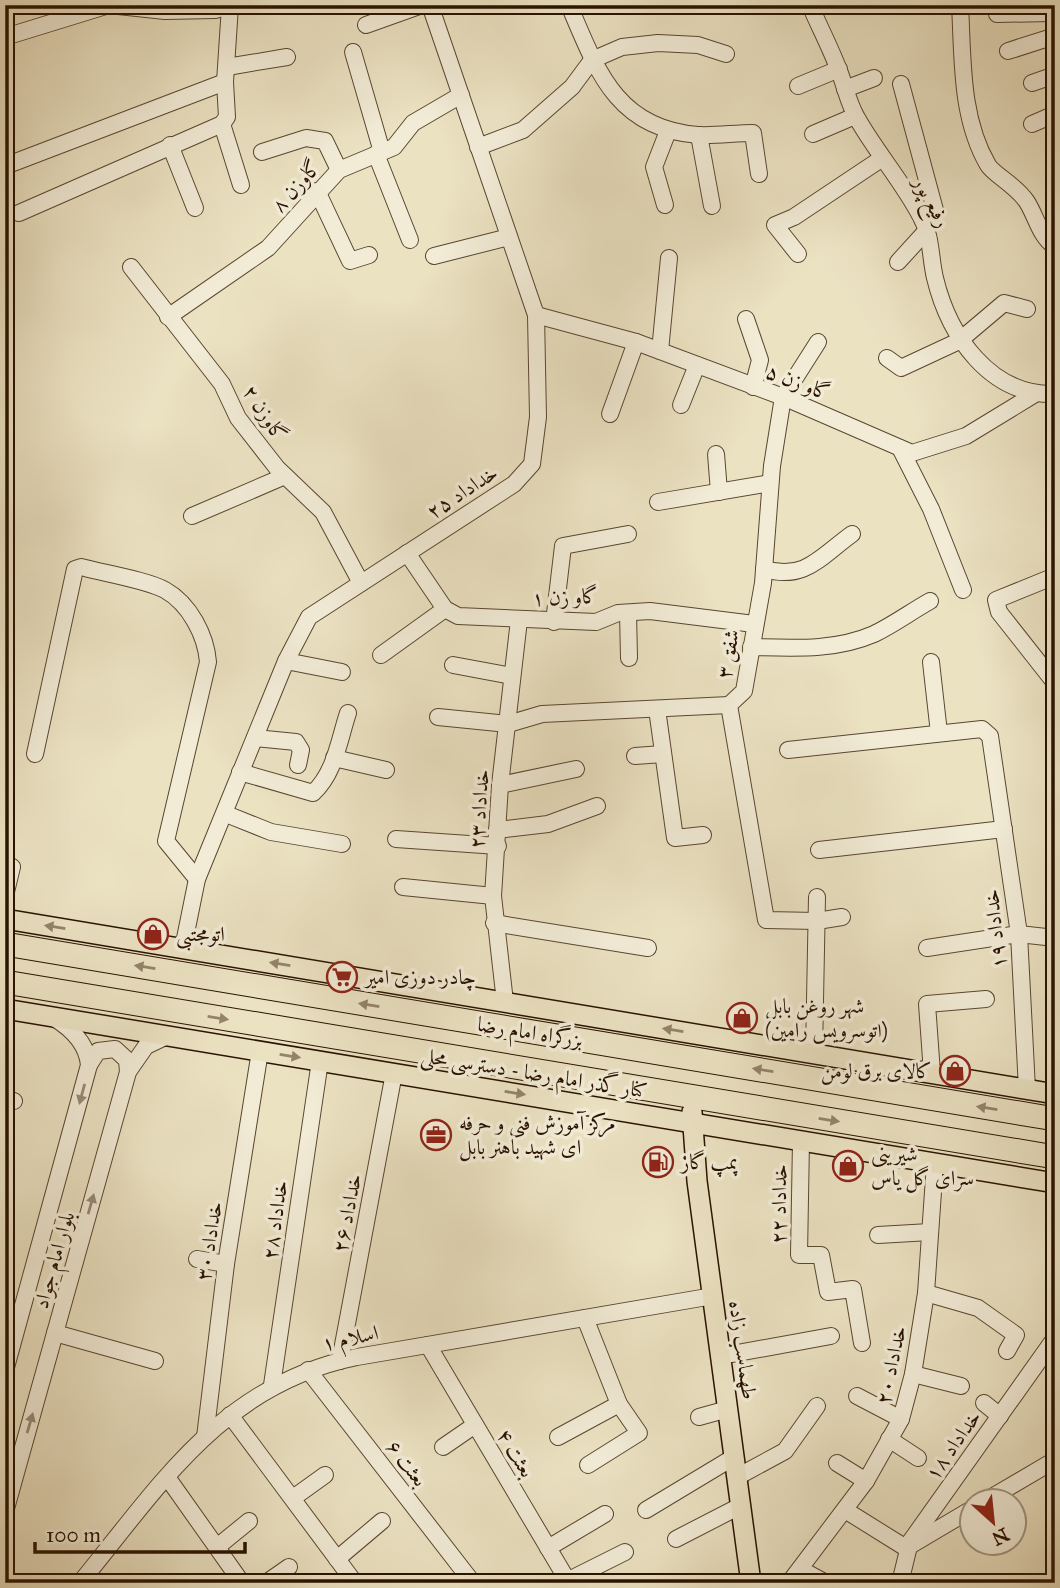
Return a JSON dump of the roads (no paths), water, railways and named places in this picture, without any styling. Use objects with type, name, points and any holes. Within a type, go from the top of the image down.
[{"type":"highway","name":"بزرگراه امام رضا","points":[[5,944],[1055,1119]]},
{"type":"highway","name":"بزرگراه امام رضا","points":[[5,982],[1055,1157]]},
{"type":"main road","points":[[5,919],[1055,1094]]},
{"type":"main road","points":[[179,973],[183,948]]},
{"type":"main road","points":[[373,980],[438,1016]]},
{"type":"main road","name":"کنار گذر امام رضا - دسترسی محلی","points":[[5,1009],[1055,1182]]},
{"type":"main road","points":[[437,1080],[506,1066]]},
{"type":"main road","name":"طهماسب زاده","points":[[694,1097],[691,1122],[751,1583]]},
{"type":"main road","points":[[956,1141],[1014,1176]]},
{"type":"street","points":[[5,37],[88,8],[109,5],[165,11],[215,10],[232,6],[226,75],[227,117],[222,124],[19,214]]},
{"type":"street","points":[[366,25],[422,5]]},
{"type":"street","name":"خداداد ۲۵","points":[[183,948],[197,879],[226,814],[240,772],[286,661],[309,617],[514,484],[532,464],[538,416],[536,316],[430,5]]},
{"type":"street","points":[[569,5],[593,61],[615,97],[642,121],[668,131],[699,135],[753,133],[759,174]]},
{"type":"street","name":"رفیع پور","points":[[810,5],[839,69],[855,116],[927,230],[944,313],[959,341],[982,366],[1014,387],[1035,394]]},
{"type":"street","points":[[960,5],[960,64],[978,143],[989,168],[1013,184],[1028,204],[1045,240],[1055,247]]},
{"type":"street","points":[[996,14],[1052,14]]},
{"type":"street","points":[[1008,51],[1055,36]]},
{"type":"street","points":[[478,147],[523,130],[572,87],[593,61],[622,47],[658,43],[698,45],[726,54]]},
{"type":"street","points":[[353,52],[379,153],[410,240]]},
{"type":"street","points":[[5,166],[226,75],[287,57]]},
{"type":"street","points":[[798,86],[839,69]]},
{"type":"street","points":[[1032,83],[1055,75]]},
{"type":"street","points":[[845,89],[874,78]]},
{"type":"street","points":[[898,262],[927,230],[935,210],[901,84]]},
{"type":"street","name":"گاوزن ۸","points":[[168,317],[268,248],[317,191],[339,170],[394,147],[413,123],[461,95]]},
{"type":"street","points":[[1032,124],[1055,114]]},
{"type":"street","points":[[813,134],[855,116]]},
{"type":"street","points":[[222,124],[241,185]]},
{"type":"street","points":[[665,205],[654,167],[668,131]]},
{"type":"street","points":[[699,135],[712,206]]},
{"type":"street","points":[[262,152],[306,138],[325,141],[339,170]]},
{"type":"street","points":[[170,145],[195,208]]},
{"type":"street","points":[[798,254],[775,225],[794,216],[881,159]]},
{"type":"street","points":[[317,191],[350,261],[369,255]]},
{"type":"street","points":[[434,256],[509,237]]},
{"type":"street","points":[[660,351],[669,258]]},
{"type":"street","name":"گاوزن ۲","points":[[131,267],[222,384],[238,418],[285,476],[323,512],[361,583]]},
{"type":"street","points":[[887,358],[901,368],[959,341],[1004,303],[1027,309]]},
{"type":"street","name":"گاو زن ۵","points":[[536,316],[636,342],[783,397],[912,453],[966,436],[1003,416],[1035,394]]},
{"type":"street","points":[[746,318],[760,360],[752,387]]},
{"type":"street","points":[[610,414],[636,342]]},
{"type":"street","points":[[783,397],[818,342]]},
{"type":"street","points":[[681,405],[697,365]]},
{"type":"street","points":[[1035,394],[1055,394]]},
{"type":"street","name":"شفق ۳","points":[[783,397],[770,483],[764,569],[744,691],[729,705],[766,920],[817,921],[842,916]]},
{"type":"street","points":[[900,448],[931,509],[963,590]]},
{"type":"street","points":[[716,454],[719,492]]},
{"type":"street","points":[[192,516],[285,476]]},
{"type":"street","points":[[659,502],[770,483]]},
{"type":"street","points":[[554,622],[563,545],[628,534]]},
{"type":"street","points":[[764,569],[784,575],[800,572],[852,534]]},
{"type":"street","points":[[381,655],[445,609],[407,553]]},
{"type":"street","points":[[35,754],[75,569],[80,567],[166,590],[193,618],[206,642],[208,662],[166,842],[197,879]]},
{"type":"street","points":[[1055,576],[996,600],[999,612],[1055,683]]},
{"type":"street","points":[[751,647],[814,648],[849,643],[875,633],[930,601]]},
{"type":"street","name":"گاو زن ۱","points":[[445,609],[458,616],[554,622],[596,622],[628,612],[650,611],[754,624]]},
{"type":"street","points":[[628,612],[629,658]]},
{"type":"street","name":"خداداد ۲۳","points":[[505,1002],[493,896],[500,785],[519,620]]},
{"type":"street","points":[[286,661],[341,672]]},
{"type":"street","points":[[788,750],[939,733],[931,662]]},
{"type":"street","points":[[453,665],[512,676]]},
{"type":"street","points":[[438,717],[508,724],[542,714],[729,705]]},
{"type":"street","points":[[657,709],[675,838],[703,835]]},
{"type":"street","points":[[240,772],[313,793],[324,783],[348,713]]},
{"type":"street","name":"خداداد ۱۹","points":[[939,733],[982,729],[990,736],[1019,934],[1027,1089]]},
{"type":"street","points":[[255,738],[296,742],[301,750],[298,765]]},
{"type":"street","points":[[635,756],[663,754]]},
{"type":"street","points":[[334,758],[386,770]]},
{"type":"street","points":[[500,785],[576,769]]},
{"type":"street","points":[[396,839],[498,838],[597,806]]},
{"type":"street","points":[[226,814],[271,832],[320,843],[342,844]]},
{"type":"street","points":[[819,850],[1004,829]]},
{"type":"street","points":[[5,862],[12,867],[5,896]]},
{"type":"street","points":[[403,887],[493,896]]},
{"type":"street","points":[[814,1054],[817,897]]},
{"type":"street","points":[[494,923],[648,948]]},
{"type":"street","points":[[927,948],[1019,934],[1055,938]]},
{"type":"street","points":[[932,1073],[927,1004],[986,999]]},
{"type":"street","points":[[52,1017],[75,1035],[87,1053],[89,1065]]},
{"type":"street","name":"بلوار امام جواد","points":[[5,1512],[128,1072],[146,1046],[167,1036]]},
{"type":"street","points":[[89,1065],[98,1051],[115,1049],[127,1060],[128,1072]]},
{"type":"street","name":"خداداد ۳۰","points":[[205,1437],[226,1264],[260,1051]]},
{"type":"street","name":"خداداد ۲۸","points":[[272,1385],[320,1061]]},
{"type":"street","name":"بلوار امام جواد","points":[[5,1371],[89,1065]]},
{"type":"street","name":"خداداد ۲۶","points":[[340,1361],[394,1073]]},
{"type":"street","name":"خداداد ۲۲","points":[[801,1141],[799,1255],[821,1255],[828,1292],[853,1289],[862,1343]]},
{"type":"street","name":"خداداد ۲۰","points":[[789,1583],[802,1570],[866,1481],[901,1419],[913,1374],[926,1293],[935,1163]]},
{"type":"street","points":[[878,1235],[930,1232]]},
{"type":"street","points":[[197,1259],[226,1264]]},
{"type":"street","points":[[926,1293],[978,1308],[1016,1335],[1007,1351]]},
{"type":"street","name":"اسلام ۱","points":[[80,1583],[167,1477],[205,1437],[272,1385],[308,1370],[340,1361],[713,1296]]},
{"type":"street","points":[[584,1318],[619,1405],[639,1433],[588,1465]]},
{"type":"street","points":[[55,1333],[155,1362]]},
{"type":"street","points":[[721,1356],[831,1336]]},
{"type":"street","name":"خداداد ۱۸","points":[[900,1583],[906,1548],[1055,1338]]},
{"type":"street","name":"بعثت ۴","points":[[428,1345],[568,1582]]},
{"type":"street","name":"بعثت ۶","points":[[308,1370],[473,1583]]},
{"type":"street","points":[[913,1374],[961,1386]]},
{"type":"street","points":[[857,1396],[901,1419]]},
{"type":"street","points":[[984,1403],[1000,1416]]},
{"type":"street","points":[[558,1437],[619,1405]]},
{"type":"street","points":[[646,1510],[735,1467],[785,1451],[817,1406]]},
{"type":"street","points":[[699,1417],[727,1409]]},
{"type":"street","points":[[230,1415],[355,1583]]},
{"type":"street","points":[[443,1447],[475,1425]]},
{"type":"street","points":[[889,1439],[918,1458]]},
{"type":"street","points":[[1011,1486],[1055,1460]]},
{"type":"street","points":[[837,1464],[866,1481]]},
{"type":"street","points":[[292,1499],[325,1475]]},
{"type":"street","points":[[167,1477],[242,1583]]},
{"type":"street","points":[[676,1539],[740,1506]]},
{"type":"street","points":[[845,1510],[906,1548],[958,1517]]},
{"type":"street","points":[[548,1548],[605,1514]]},
{"type":"street","points":[[217,1548],[249,1521]]},
{"type":"street","points":[[337,1559],[382,1521]]},
{"type":"street","points":[[568,1582],[625,1552]]},
{"type":"street","points":[[266,1583],[289,1567]]},
{"type":"street","points":[[802,1570],[826,1583]]},
{"type":"place","name":"اتومجتبی","points":[[153,934]]},
{"type":"place","name":"چادر دوزی امیر","points":[[342,977]]},
{"type":"place","name":"شهر روغن بابل (اتوسرویس رامین)","points":[[742,1018]]},
{"type":"place","name":"کالای برق لومن","points":[[955,1071]]},
{"type":"place","name":"مرکز آموزش فنی و حرفه ای شهید باهنر بابل","points":[[436,1135]]},
{"type":"place","name":"پمپ گاز","points":[[658,1162]]},
{"type":"place","name":"شیرینی سرای گل یاس","points":[[848,1166]]}]
